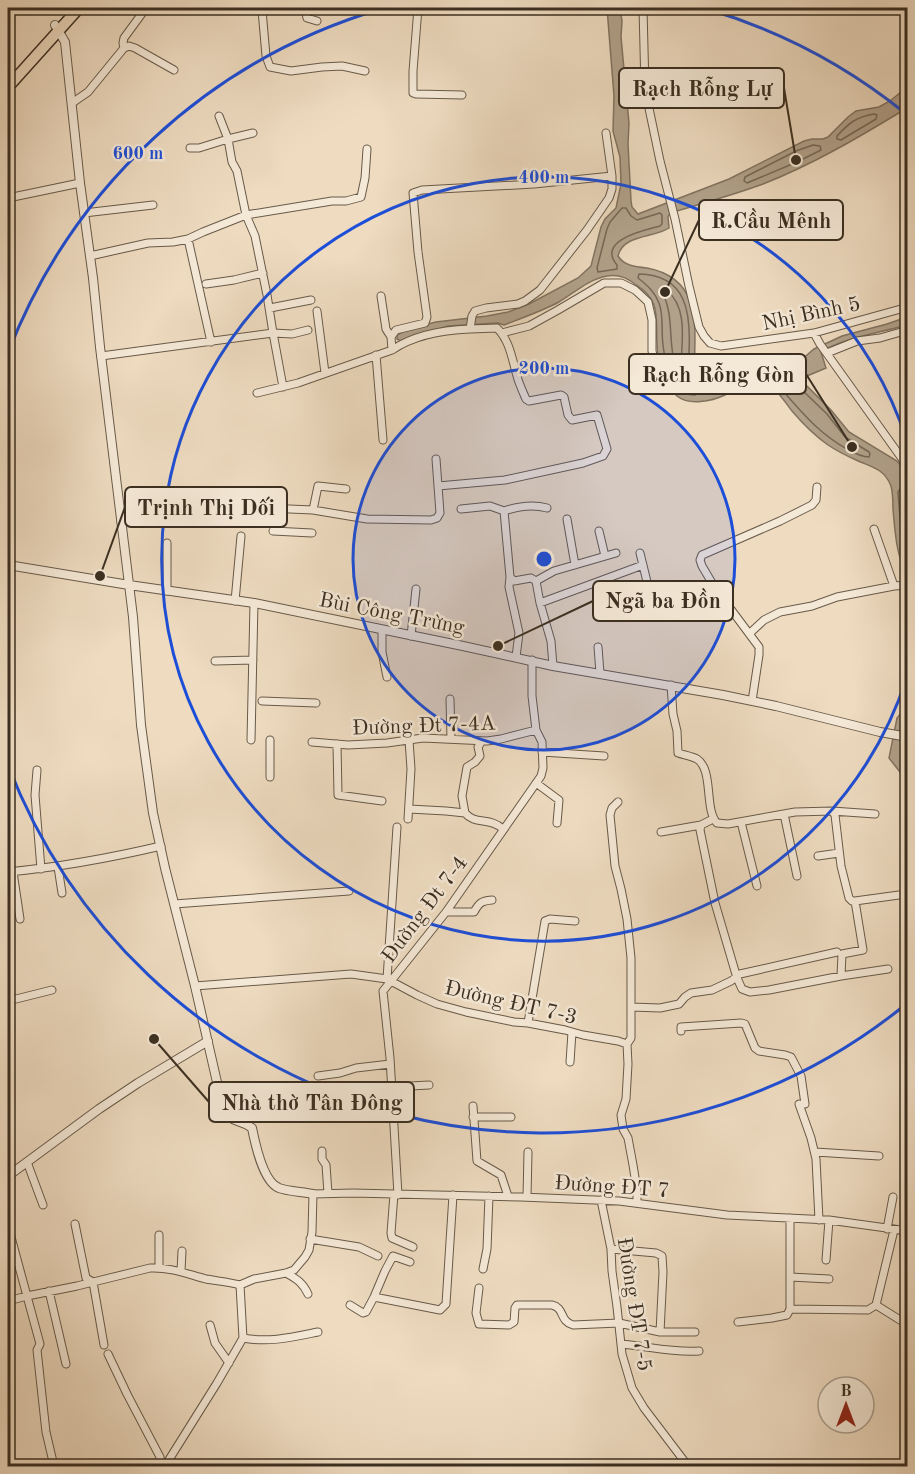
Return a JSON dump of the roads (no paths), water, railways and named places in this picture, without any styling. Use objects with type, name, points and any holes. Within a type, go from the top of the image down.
[{"type":"main road","points":[[8,87],[57,28],[69,8]]},
{"type":"main road","points":[[8,79],[79,8]]},
{"type":"street","points":[[124,48],[124,38],[146,8]]},
{"type":"street","points":[[265,8],[262,10],[266,56],[270,68],[291,71],[342,66],[365,71]]},
{"type":"street","points":[[305,8],[307,18],[317,21]]},
{"type":"street","points":[[418,8],[413,93],[462,94]]},
{"type":"street","name":"Nhị Bình 5","points":[[643,8],[645,89],[699,327],[710,343],[721,346],[814,333],[908,307]]},
{"type":"street","points":[[8,1301],[150,1268],[181,1271],[240,1285],[254,1279],[286,1274],[294,1270],[309,1250],[313,1194],[284,1190],[270,1182],[252,1128],[229,1117],[222,1104],[153,813],[141,725],[135,631],[65,42],[57,28]]},
{"type":"street","points":[[72,103],[88,92],[124,48],[129,46],[174,70]]},
{"type":"street","points":[[219,116],[228,139],[232,162],[237,171],[246,215],[255,236],[283,387]]},
{"type":"street","points":[[190,148],[199,148],[253,133]]},
{"type":"street","points":[[470,327],[475,311],[518,304],[540,290],[587,230],[609,198],[612,189],[606,133]]},
{"type":"street","points":[[90,256],[148,243],[188,239],[246,215],[361,197],[367,149]]},
{"type":"street","points":[[391,337],[396,330],[425,323],[428,317],[418,252],[413,193],[422,190],[534,184],[612,176]]},
{"type":"street","points":[[8,198],[80,183]]},
{"type":"street","points":[[84,213],[153,205]]},
{"type":"street","points":[[188,239],[211,342]]},
{"type":"street","points":[[206,284],[263,273]]},
{"type":"street","points":[[502,333],[529,326],[604,283],[621,283],[635,290],[648,302],[652,320],[652,351],[663,389]]},
{"type":"street","points":[[381,296],[392,350]]},
{"type":"street","points":[[270,308],[310,300]]},
{"type":"street","points":[[317,311],[325,373]]},
{"type":"street","points":[[257,393],[283,387],[376,356],[435,333],[470,327],[497,328],[502,333],[512,354],[517,377],[526,399],[530,401],[561,395],[564,397],[568,415],[572,420],[597,415],[608,449],[603,456],[516,477],[438,486]]},
{"type":"street","points":[[101,356],[273,333],[292,334],[308,330]]},
{"type":"street","points":[[824,349],[908,330]]},
{"type":"street","points":[[814,333],[908,467]]},
{"type":"street","points":[[376,356],[383,440]]},
{"type":"street","points":[[121,522],[183,510],[243,507],[313,510],[367,519],[430,520],[437,518],[440,513],[436,459]]},
{"type":"street","points":[[313,510],[318,486],[346,489]]},
{"type":"street","points":[[752,701],[759,647],[715,588],[700,560],[702,555],[812,505],[816,501],[817,487]]},
{"type":"street","points":[[461,509],[490,506],[504,511],[536,505],[547,508]]},
{"type":"street","points":[[504,511],[509,587],[519,633],[516,657]]},
{"type":"street","points":[[567,519],[575,565]]},
{"type":"street","points":[[874,529],[894,586]]},
{"type":"street","points":[[273,531],[312,533]]},
{"type":"street","points":[[600,531],[605,556]]},
{"type":"street","points":[[235,601],[241,536]]},
{"type":"street","points":[[166,591],[167,543]]},
{"type":"street","points":[[536,581],[554,572],[616,553]]},
{"type":"street","points":[[640,553],[650,594]]},
{"type":"street","name":"Bùi Công Trừng","points":[[8,565],[254,603],[553,666],[752,701],[908,737]]},
{"type":"street","points":[[540,603],[643,565]]},
{"type":"street","points":[[510,577],[514,581],[531,578],[536,581],[551,641],[553,666]]},
{"type":"street","points":[[750,633],[764,620],[780,612],[812,606],[837,597],[908,585]]},
{"type":"street","points":[[411,636],[416,589]]},
{"type":"street","points":[[251,740],[254,603]]},
{"type":"street","points":[[382,630],[382,652],[387,677]]},
{"type":"street","points":[[598,648],[600,673]]},
{"type":"street","points":[[215,661],[253,660]]},
{"type":"street","name":"Đường Đt 7-4","points":[[413,1247],[392,1238],[391,1233],[396,1194],[392,1088],[383,991],[389,980],[446,912],[542,776],[542,742],[536,730],[532,696],[532,660]]},
{"type":"street","points":[[670,685],[678,753],[700,762],[706,776],[713,819],[717,823],[728,824],[795,812],[832,811],[875,814]]},
{"type":"street","points":[[450,699],[451,739]]},
{"type":"street","points":[[262,701],[316,703]]},
{"type":"street","name":"Đường Đt 7-4A","points":[[312,742],[387,743],[423,738],[482,741],[501,739],[536,730]]},
{"type":"street","points":[[270,740],[270,777]]},
{"type":"street","points":[[408,819],[411,769],[409,740]]},
{"type":"street","points":[[482,741],[478,747],[480,756],[467,767],[462,796],[465,813],[475,820],[498,824],[503,829]]},
{"type":"street","points":[[337,744],[338,795],[382,801]]},
{"type":"street","points":[[542,752],[604,756]]},
{"type":"street","points":[[37,770],[35,795],[40,869]]},
{"type":"street","points":[[536,783],[559,800],[557,824]]},
{"type":"street","points":[[618,802],[612,808],[610,815],[615,866],[621,889],[631,957],[631,1038],[627,1044],[626,1099],[621,1115],[633,1165],[637,1203]]},
{"type":"street","points":[[409,809],[465,813]]},
{"type":"street","points":[[832,811],[835,815],[839,853],[849,898],[855,901],[899,895]]},
{"type":"street","points":[[784,814],[797,876]]},
{"type":"street","points":[[661,832],[701,825],[713,819]]},
{"type":"street","points":[[741,822],[757,886]]},
{"type":"street","points":[[701,825],[700,830],[715,903],[742,989],[750,992],[769,990],[888,969]]},
{"type":"street","points":[[389,980],[397,827]]},
{"type":"street","points":[[20,919],[10,872],[58,867],[161,846]]},
{"type":"street","points":[[818,856],[839,853]]},
{"type":"street","points":[[58,867],[62,892]]},
{"type":"street","points":[[174,904],[349,891]]},
{"type":"street","points":[[446,912],[474,912],[483,901],[492,900]]},
{"type":"street","points":[[841,976],[842,954],[863,950],[855,901]]},
{"type":"street","points":[[528,1023],[542,928],[545,921],[550,919],[575,921]]},
{"type":"street","points":[[631,1007],[660,1008],[679,1004],[691,993],[712,990],[737,978],[740,974],[837,952]]},
{"type":"street","name":"Đường ĐT 7-3","points":[[195,986],[351,974],[389,980],[437,1004],[466,1012],[627,1044]]},
{"type":"street","points":[[8,1000],[52,990]]},
{"type":"street","points":[[681,1031],[681,1027],[741,1023],[745,1024],[755,1048],[759,1051],[791,1058],[801,1076],[802,1104],[815,1152],[819,1220]]},
{"type":"street","points":[[570,1062],[572,1032]]},
{"type":"street","points":[[8,1176],[99,1108],[208,1041]]},
{"type":"street","points":[[318,1076],[390,1064]]},
{"type":"street","points":[[392,1088],[429,1085]]},
{"type":"street","points":[[319,1103],[358,1099],[361,1108],[393,1107]]},
{"type":"street","points":[[473,1106],[477,1161],[501,1175],[508,1196]]},
{"type":"street","points":[[473,1117],[511,1117]]},
{"type":"street","points":[[322,1151],[322,1159],[326,1165],[328,1193]]},
{"type":"street","points":[[527,1197],[528,1152]]},
{"type":"street","points":[[815,1152],[879,1156]]},
{"type":"street","points":[[27,1162],[43,1205]]},
{"type":"street","name":"Đường ĐT 7","points":[[313,1194],[508,1196],[601,1200],[727,1215],[829,1220],[908,1231]]},
{"type":"street","points":[[374,1297],[440,1310],[446,1304],[453,1195]]},
{"type":"street","points":[[483,1269],[487,1249],[489,1196]]},
{"type":"street","points":[[790,1309],[868,1310],[876,1305],[890,1229],[893,1197]]},
{"type":"street","name":"Đường ĐT 7-5","points":[[601,1200],[610,1249],[622,1354],[632,1388],[688,1467]]},
{"type":"street","points":[[738,1322],[788,1315],[790,1309],[790,1218]]},
{"type":"street","points":[[826,1260],[829,1220]]},
{"type":"street","points":[[75,1224],[86,1278],[93,1282]]},
{"type":"street","points":[[8,1226],[40,1344],[37,1350],[41,1400],[54,1467]]},
{"type":"street","points":[[159,1235],[159,1268]]},
{"type":"street","points":[[310,1239],[359,1247],[378,1256]]},
{"type":"street","points":[[610,1249],[656,1253],[662,1256],[660,1332]]},
{"type":"street","points":[[181,1271],[182,1251]]},
{"type":"street","points":[[350,1305],[363,1313],[366,1311],[393,1256],[410,1262]]},
{"type":"street","points":[[286,1274],[298,1279],[308,1294]]},
{"type":"street","points":[[790,1277],[829,1279]]},
{"type":"street","points":[[93,1282],[104,1345]]},
{"type":"street","points":[[108,1354],[165,1466],[243,1338],[240,1285]]},
{"type":"street","points":[[479,1288],[476,1313],[479,1324],[509,1325],[514,1322],[515,1308],[518,1305],[530,1304],[556,1305],[563,1319],[573,1325],[619,1323],[660,1332],[695,1332]]},
{"type":"street","points":[[49,1291],[66,1365]]},
{"type":"street","points":[[876,1305],[908,1325]]},
{"type":"street","points":[[210,1325],[215,1343],[229,1363]]},
{"type":"street","points":[[243,1338],[256,1341],[282,1339],[318,1332]]},
{"type":"street","points":[[621,1344],[685,1352],[699,1351]]},
{"type":"water","points":[[607,8],[620,8],[622,21],[621,37],[629,123],[631,201],[632,207],[638,214],[729,179],[804,141],[828,137],[856,111],[879,107],[907,87],[907,108],[872,129],[819,159],[763,184],[670,213],[669,228],[632,240],[621,249],[618,256],[631,265],[666,274],[679,284],[688,296],[695,327],[694,379],[703,388],[712,387],[752,370],[791,366],[814,349],[842,336],[907,317],[907,325],[852,339],[821,352],[826,368],[803,380],[849,432],[897,461],[901,466],[907,518],[907,575],[900,559],[894,526],[892,489],[885,475],[823,441],[800,420],[778,393],[763,382],[750,382],[707,401],[688,401],[677,396],[668,385],[660,364],[654,305],[644,291],[626,279],[619,276],[600,278],[559,302],[504,325],[498,323],[448,326],[401,341],[397,339],[397,335],[408,329],[436,322],[508,312],[529,304],[578,278],[591,266],[601,227],[605,219],[616,208],[621,184],[620,157],[613,131],[614,96]]},
{"type":"water","points":[[907,706],[907,781],[889,758],[897,718]]},
{"type":"waterway","points":[[908,839],[905,862],[908,881]]},
{"type":"place","name":"Rạch Rỗng Lự","points":[[796,160]]},
{"type":"place","name":"R.Cầu Mênh","points":[[665,292]]},
{"type":"place","name":"Rạch Rỗng Gòn","points":[[852,447]]},
{"type":"place","name":"Trịnh Thị Dối","points":[[100,576]]},
{"type":"place","name":"Ngã ba Đồn","points":[[498,646]]},
{"type":"place","name":"Nhà thờ Tân Đông","points":[[154,1039]]}]
